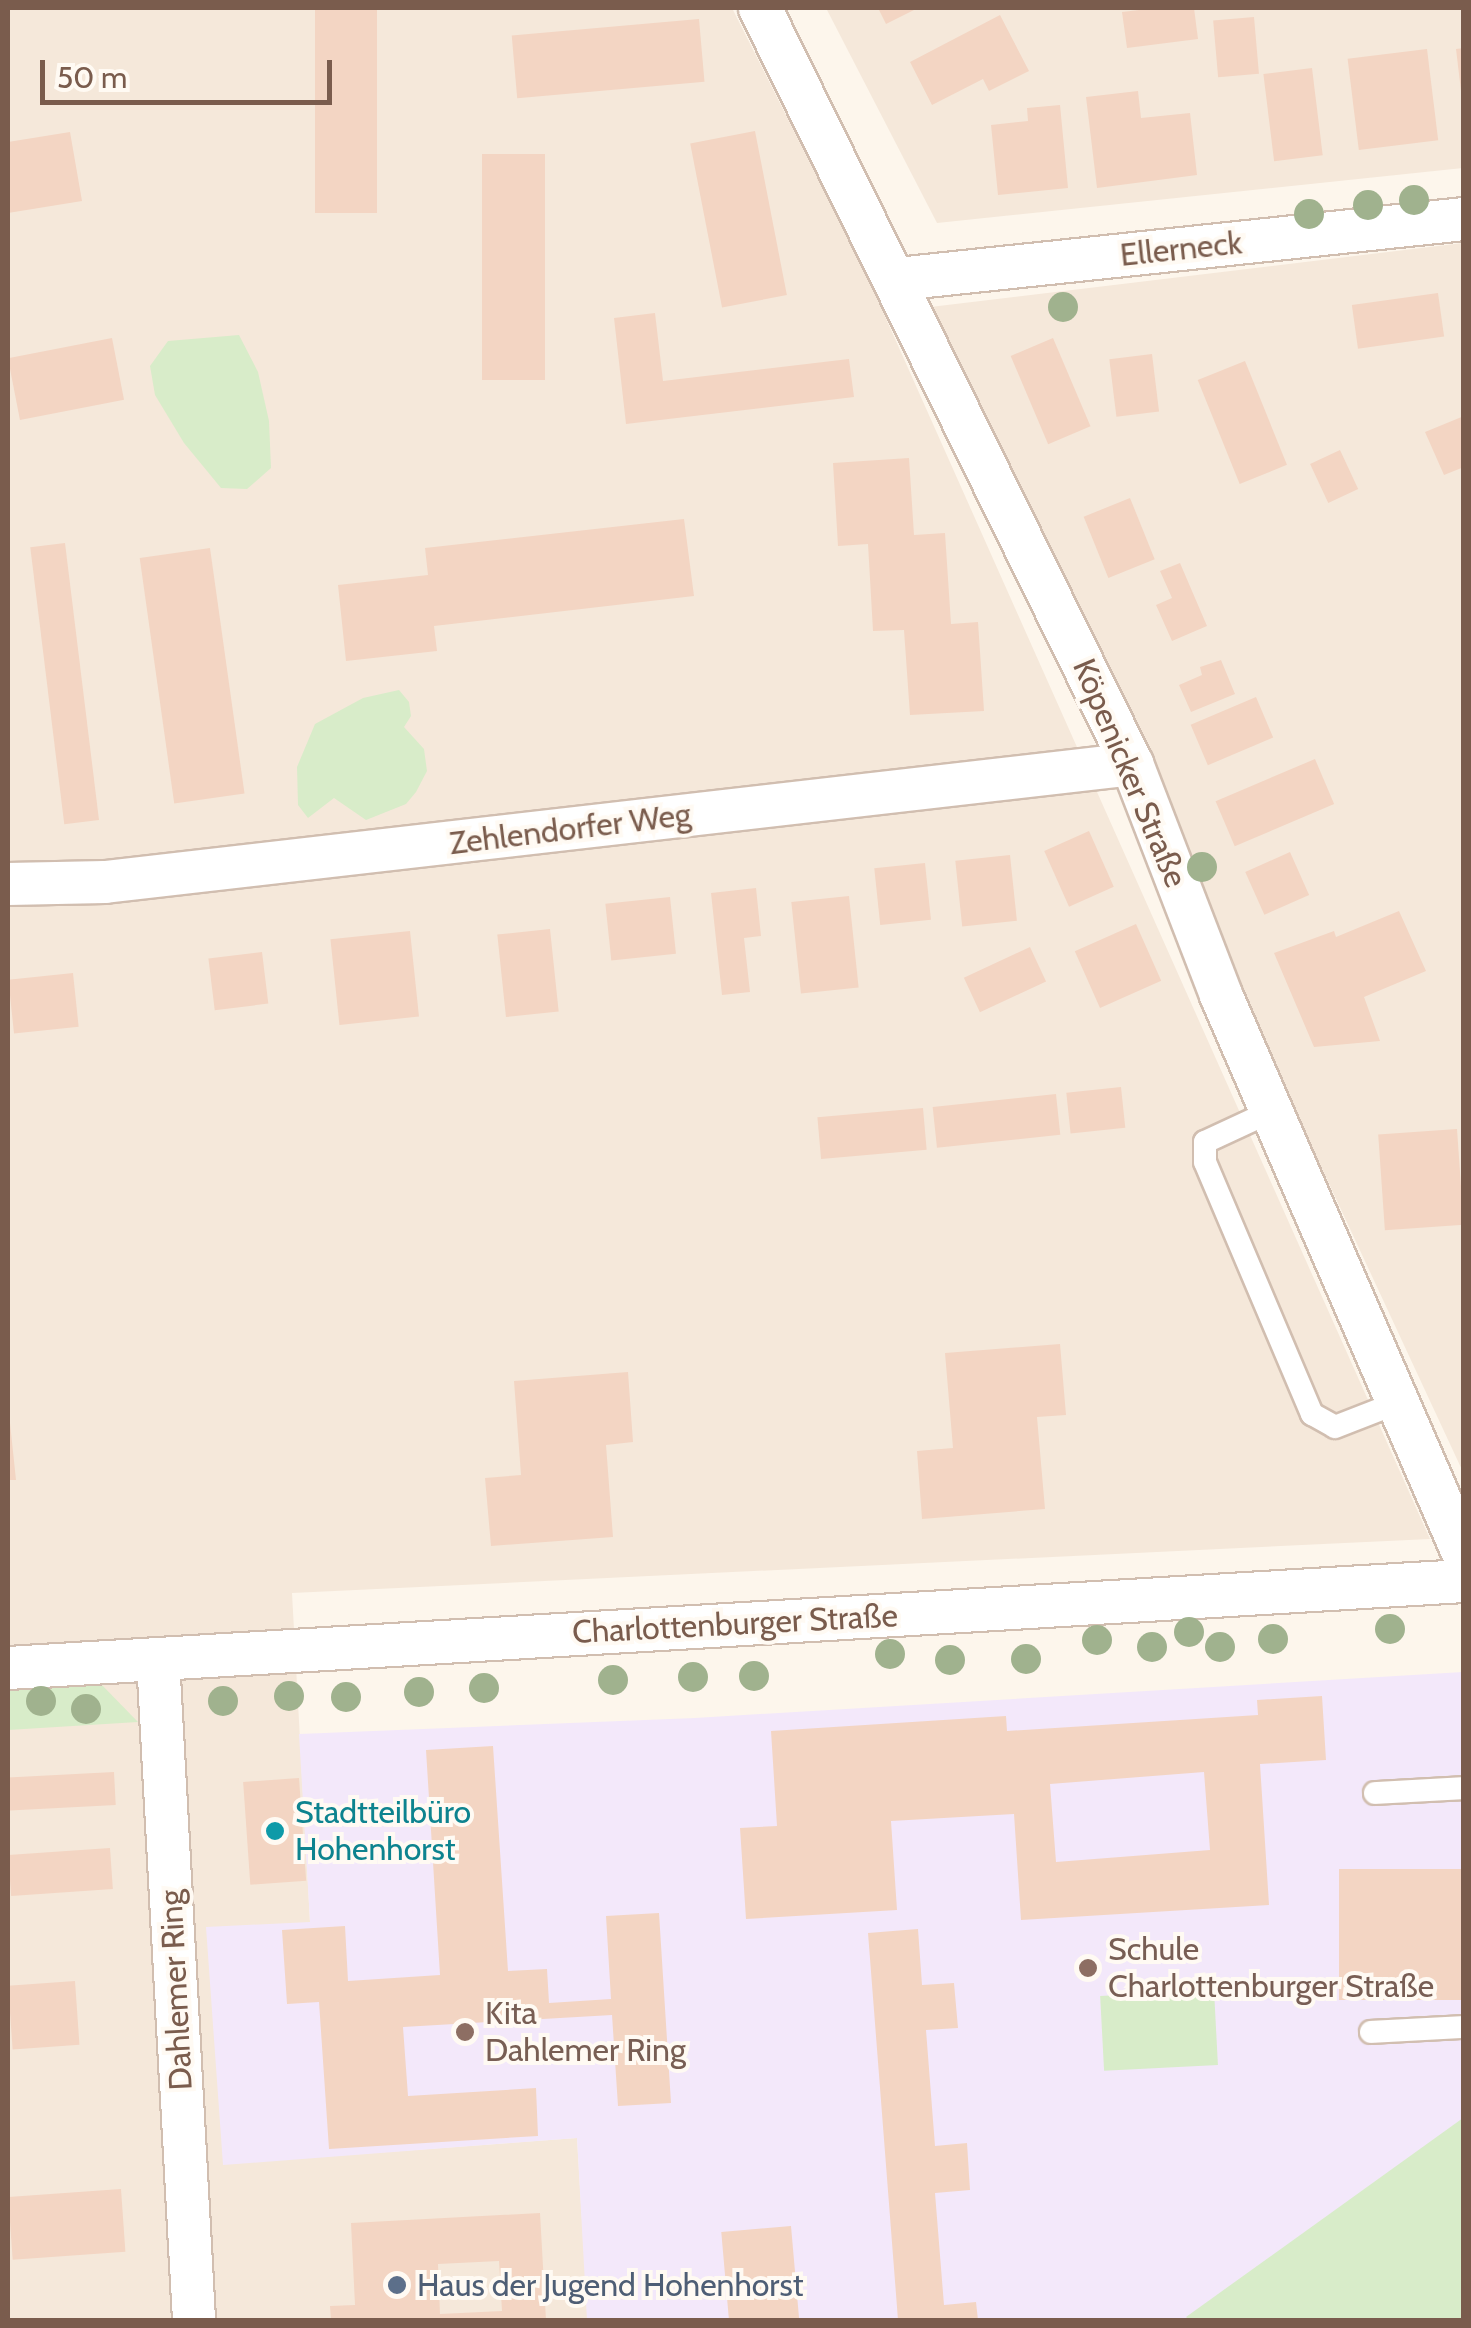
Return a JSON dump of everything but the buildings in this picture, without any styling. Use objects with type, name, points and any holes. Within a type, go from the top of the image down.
[{"type":"street","name":"Köpenicker Straße","points":[[760,8],[898,279],[1132,764],[1221,995],[1464,1555]]},
{"type":"street","name":"Ellerneck","points":[[898,279],[1462,211]]},
{"type":"street","name":"Zehlendorfer Weg","points":[[8,884],[105,882],[1132,764]]},
{"type":"street","name":"Charlottenburger Straße","points":[[8,1668],[1464,1581]]},
{"type":"street","name":"Dahlemer Ring","points":[[158,1658],[194,2320]]},
{"type":"lane","points":[[1274,1110],[1205,1142],[1205,1162],[1296,1378],[1312,1414],[1335,1427],[1398,1402]]},
{"type":"lane","points":[[1375,1794],[1464,1788]]},
{"type":"lane","points":[[1371,2032],[1464,2027]]},
{"type":"shaded area","points":[[8,8],[732,8],[867,276],[1430,1539],[292,1593],[310,1922],[223,2164],[577,2138],[588,2320],[8,2320]]},
{"type":"shaded area","points":[[826,8],[1463,8],[1463,168],[937,223]]},
{"type":"shaded area","points":[[1463,243],[1463,1472],[922,308]]},
{"type":"shaded area","name":"Schule Charlottenburger Straße","points":[[1463,1672],[1463,2320],[587,2320],[577,2138],[223,2165],[206,1927],[310,1922],[299,1734],[695,1718]]},
{"type":"green space","points":[[239,335],[258,372],[269,421],[271,468],[247,489],[221,488],[184,443],[155,395],[150,366],[168,341]]},
{"type":"green space","points":[[399,690],[409,702],[411,716],[404,727],[424,749],[427,771],[416,792],[406,804],[366,820],[334,798],[308,818],[298,805],[297,767],[315,724],[363,698]]},
{"type":"green space","points":[[99,1682],[138,1722],[8,1730],[8,1688]]},
{"type":"green space","points":[[1214,1990],[1218,2065],[1104,2071],[1100,1996]]},
{"type":"green space","points":[[1463,2118],[1463,2320],[1186,2317]]},
{"type":"place","name":"Stadtteilbüro Hohenhorst","points":[[275,1831]]},
{"type":"place","name":"Schule Charlottenburger Straße","points":[[1088,1968]]},
{"type":"place","name":"Kita Dahlemer Ring","points":[[465,2032]]},
{"type":"place","name":"Haus der Jugend Hohenhorst","points":[[397,2285]]}]
